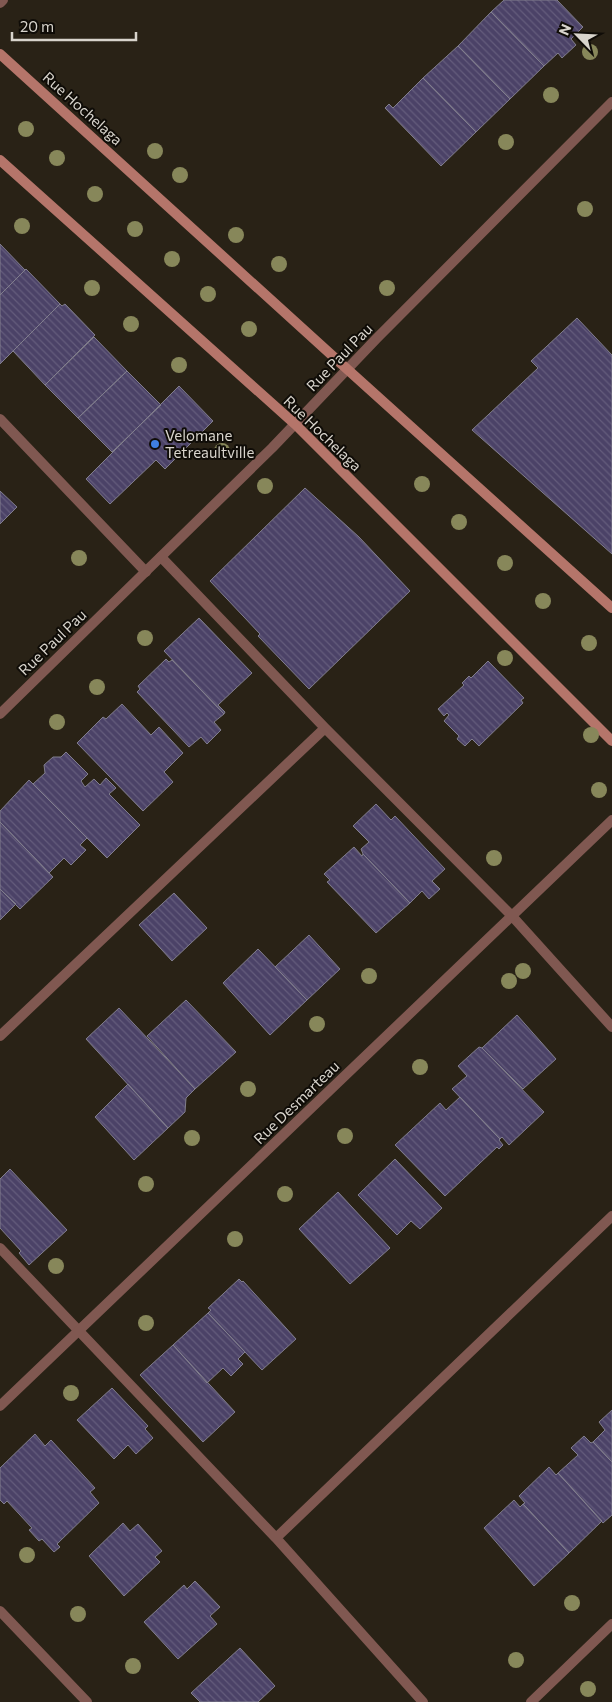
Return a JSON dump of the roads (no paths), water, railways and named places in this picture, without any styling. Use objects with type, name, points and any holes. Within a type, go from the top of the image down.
[{"type":"main road","name":"Rue Hochelaga","points":[[0,54],[612,608]]},
{"type":"main road","name":"Rue Hochelaga","points":[[0,160],[296,425],[612,741]]},
{"type":"street","points":[[0,3],[3,0]]},
{"type":"street","name":"Rue Paul Pau","points":[[0,714],[296,425],[347,369],[612,102]]},
{"type":"street","points":[[0,418],[146,572]]},
{"type":"street","points":[[161,557],[325,728],[512,916],[612,1027]]},
{"type":"street","points":[[0,1036],[325,728]]},
{"type":"street","name":"Rue Desmarteau","points":[[0,1406],[612,820]]},
{"type":"street","points":[[276,1538],[612,1216]]},
{"type":"street","points":[[0,1248],[276,1538],[423,1702]]},
{"type":"street","points":[[0,1611],[87,1702]]},
{"type":"street","points":[[531,1702],[612,1624]]},
{"type":"place","name":"Velomane Tetreaultville","points":[[155,444]]}]
